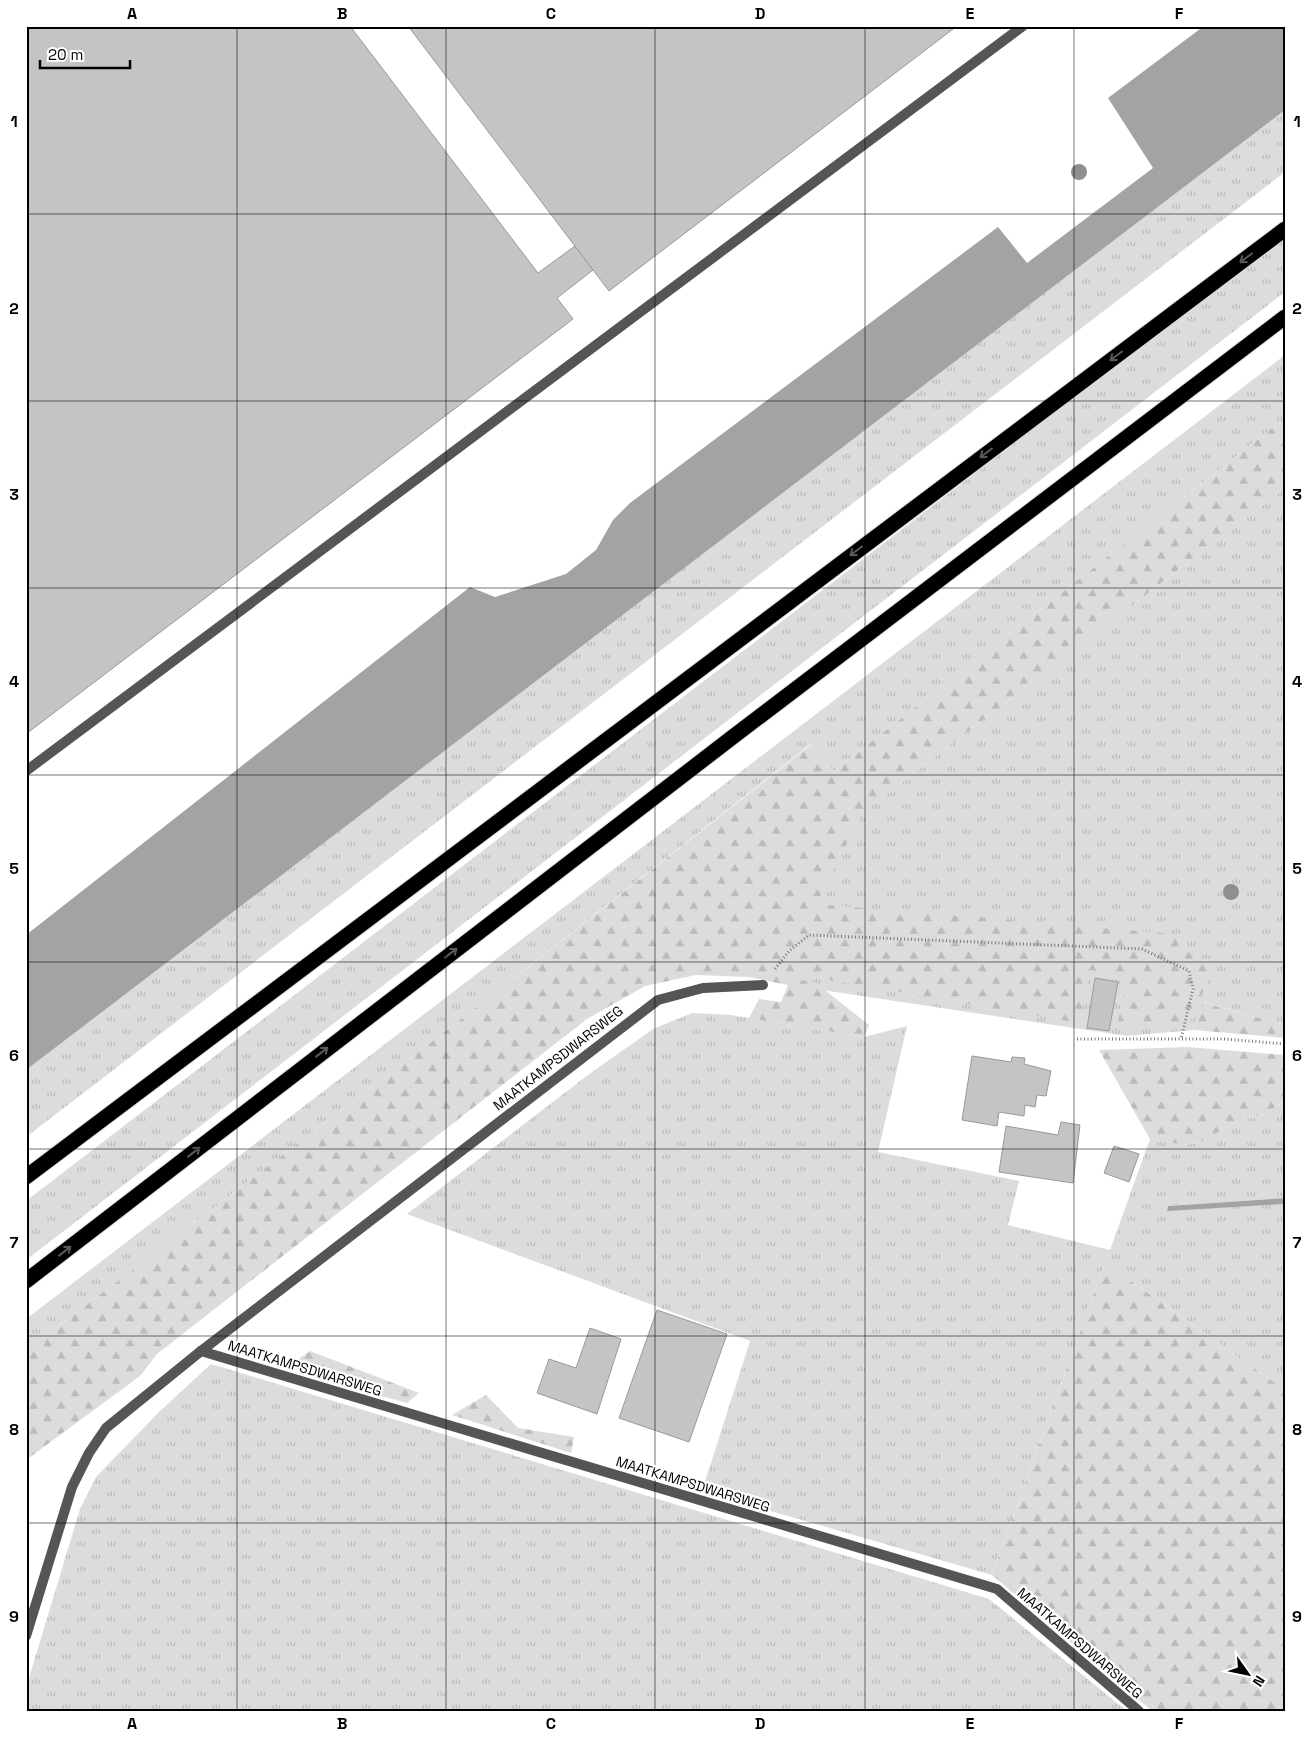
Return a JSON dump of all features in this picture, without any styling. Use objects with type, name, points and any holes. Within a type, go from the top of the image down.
[{"type":"highway","points":[[26,1177],[1285,229]]},
{"type":"highway","points":[[26,1280],[734,736],[1285,317]]},
{"type":"street","points":[[26,771],[1023,26]]},
{"type":"street","name":"MAATKAMPSDWARSWEG","points":[[26,1636],[72,1486],[89,1453],[106,1428],[202,1351],[658,1000],[703,988],[763,985]]},
{"type":"street","name":"MAATKAMPSDWARSWEG","points":[[202,1351],[997,1589],[1138,1711]]},
{"type":"path","points":[[763,985],[789,951],[809,935],[1142,948],[1190,971],[1193,989],[1182,1040]]},
{"type":"path","points":[[1077,1039],[1225,1039],[1285,1044]]},
{"type":"green space","points":[[1285,110],[1285,172],[26,1137],[26,1070]]},
{"type":"green space","points":[[1285,239],[1285,292],[26,1260],[26,1201],[1060,408]]},
{"type":"green space","points":[[1285,355],[1285,418],[834,771],[811,744],[477,1007],[26,1351],[26,1319]]},
{"type":"green space","points":[[1285,418],[1285,488],[863,812],[816,904],[1174,934],[1211,973],[1189,1025],[1117,1027],[1127,975],[1089,970],[1080,1023],[794,974],[800,951],[791,980],[792,978],[816,983],[869,1025],[864,1037],[749,1018],[759,999],[781,1002],[788,985],[749,977],[696,975],[645,986],[587,1019],[157,1354],[140,1376],[26,1460],[26,1351],[477,1007],[812,744],[834,771]]},
{"type":"green space","points":[[1285,488],[1285,1025],[1205,1003],[1194,1030],[1127,1036],[789,985],[815,904],[863,812]]},
{"type":"green space","points":[[1204,1003],[1285,1025],[1285,1038],[1194,1030]]},
{"type":"green space","points":[[692,1013],[731,1015],[864,1037],[907,1026],[878,1152],[1019,1181],[1008,1225],[1110,1250],[1150,1139],[1184,1145],[1199,1143],[1238,1121],[1264,1114],[1285,1101],[1285,1198],[1168,1206],[1167,1210],[1285,1204],[1285,1393],[1282,1388],[1105,1263],[992,1575],[702,1491],[750,1341],[407,1214],[588,1075],[653,1029]]},
{"type":"green space","points":[[1187,1047],[1285,1055],[1285,1101],[1264,1114],[1238,1121],[1199,1143],[1184,1145],[1150,1139],[1099,1050]]},
{"type":"green space","points":[[1105,1263],[1282,1388],[1285,1393],[1285,1711],[1152,1711],[992,1575]]},
{"type":"green space","points":[[310,1351],[419,1393],[407,1403],[302,1374],[297,1360]]},
{"type":"green space","points":[[211,1364],[989,1599],[1127,1711],[26,1711],[26,1688],[80,1509],[96,1477],[159,1412]]},
{"type":"green space","points":[[486,1395],[518,1428],[574,1437],[571,1453],[452,1415]]},
{"type":"shaded area","points":[[1204,26],[1285,26],[1285,110],[26,1070],[26,935],[470,587],[495,597],[566,574],[596,550],[613,520],[630,503],[998,227],[1027,263],[1153,168],[1108,98]]},
{"type":"shaded area","points":[[1285,1198],[1285,1204],[1167,1211],[1168,1206]]},
{"type":"building","points":[[26,26],[350,26],[538,273],[575,246],[593,270],[557,298],[573,319],[26,734]]},
{"type":"building","points":[[408,26],[957,26],[609,291]]},
{"type":"building","points":[[1095,978],[1118,982],[1109,1031],[1087,1028]]},
{"type":"building","points":[[972,1056],[1011,1062],[1012,1057],[1025,1058],[1024,1064],[1051,1071],[1046,1096],[1037,1095],[1035,1107],[1025,1105],[1024,1116],[999,1112],[997,1126],[962,1120]]},
{"type":"building","points":[[1061,1122],[1080,1125],[1073,1183],[999,1172],[1006,1126],[1058,1135]]},
{"type":"building","points":[[1114,1146],[1139,1154],[1129,1182],[1104,1173]]},
{"type":"building","points":[[657,1310],[727,1334],[689,1442],[619,1418]]},
{"type":"building","points":[[590,1328],[621,1339],[597,1414],[537,1393],[549,1359],[576,1368]]}]
